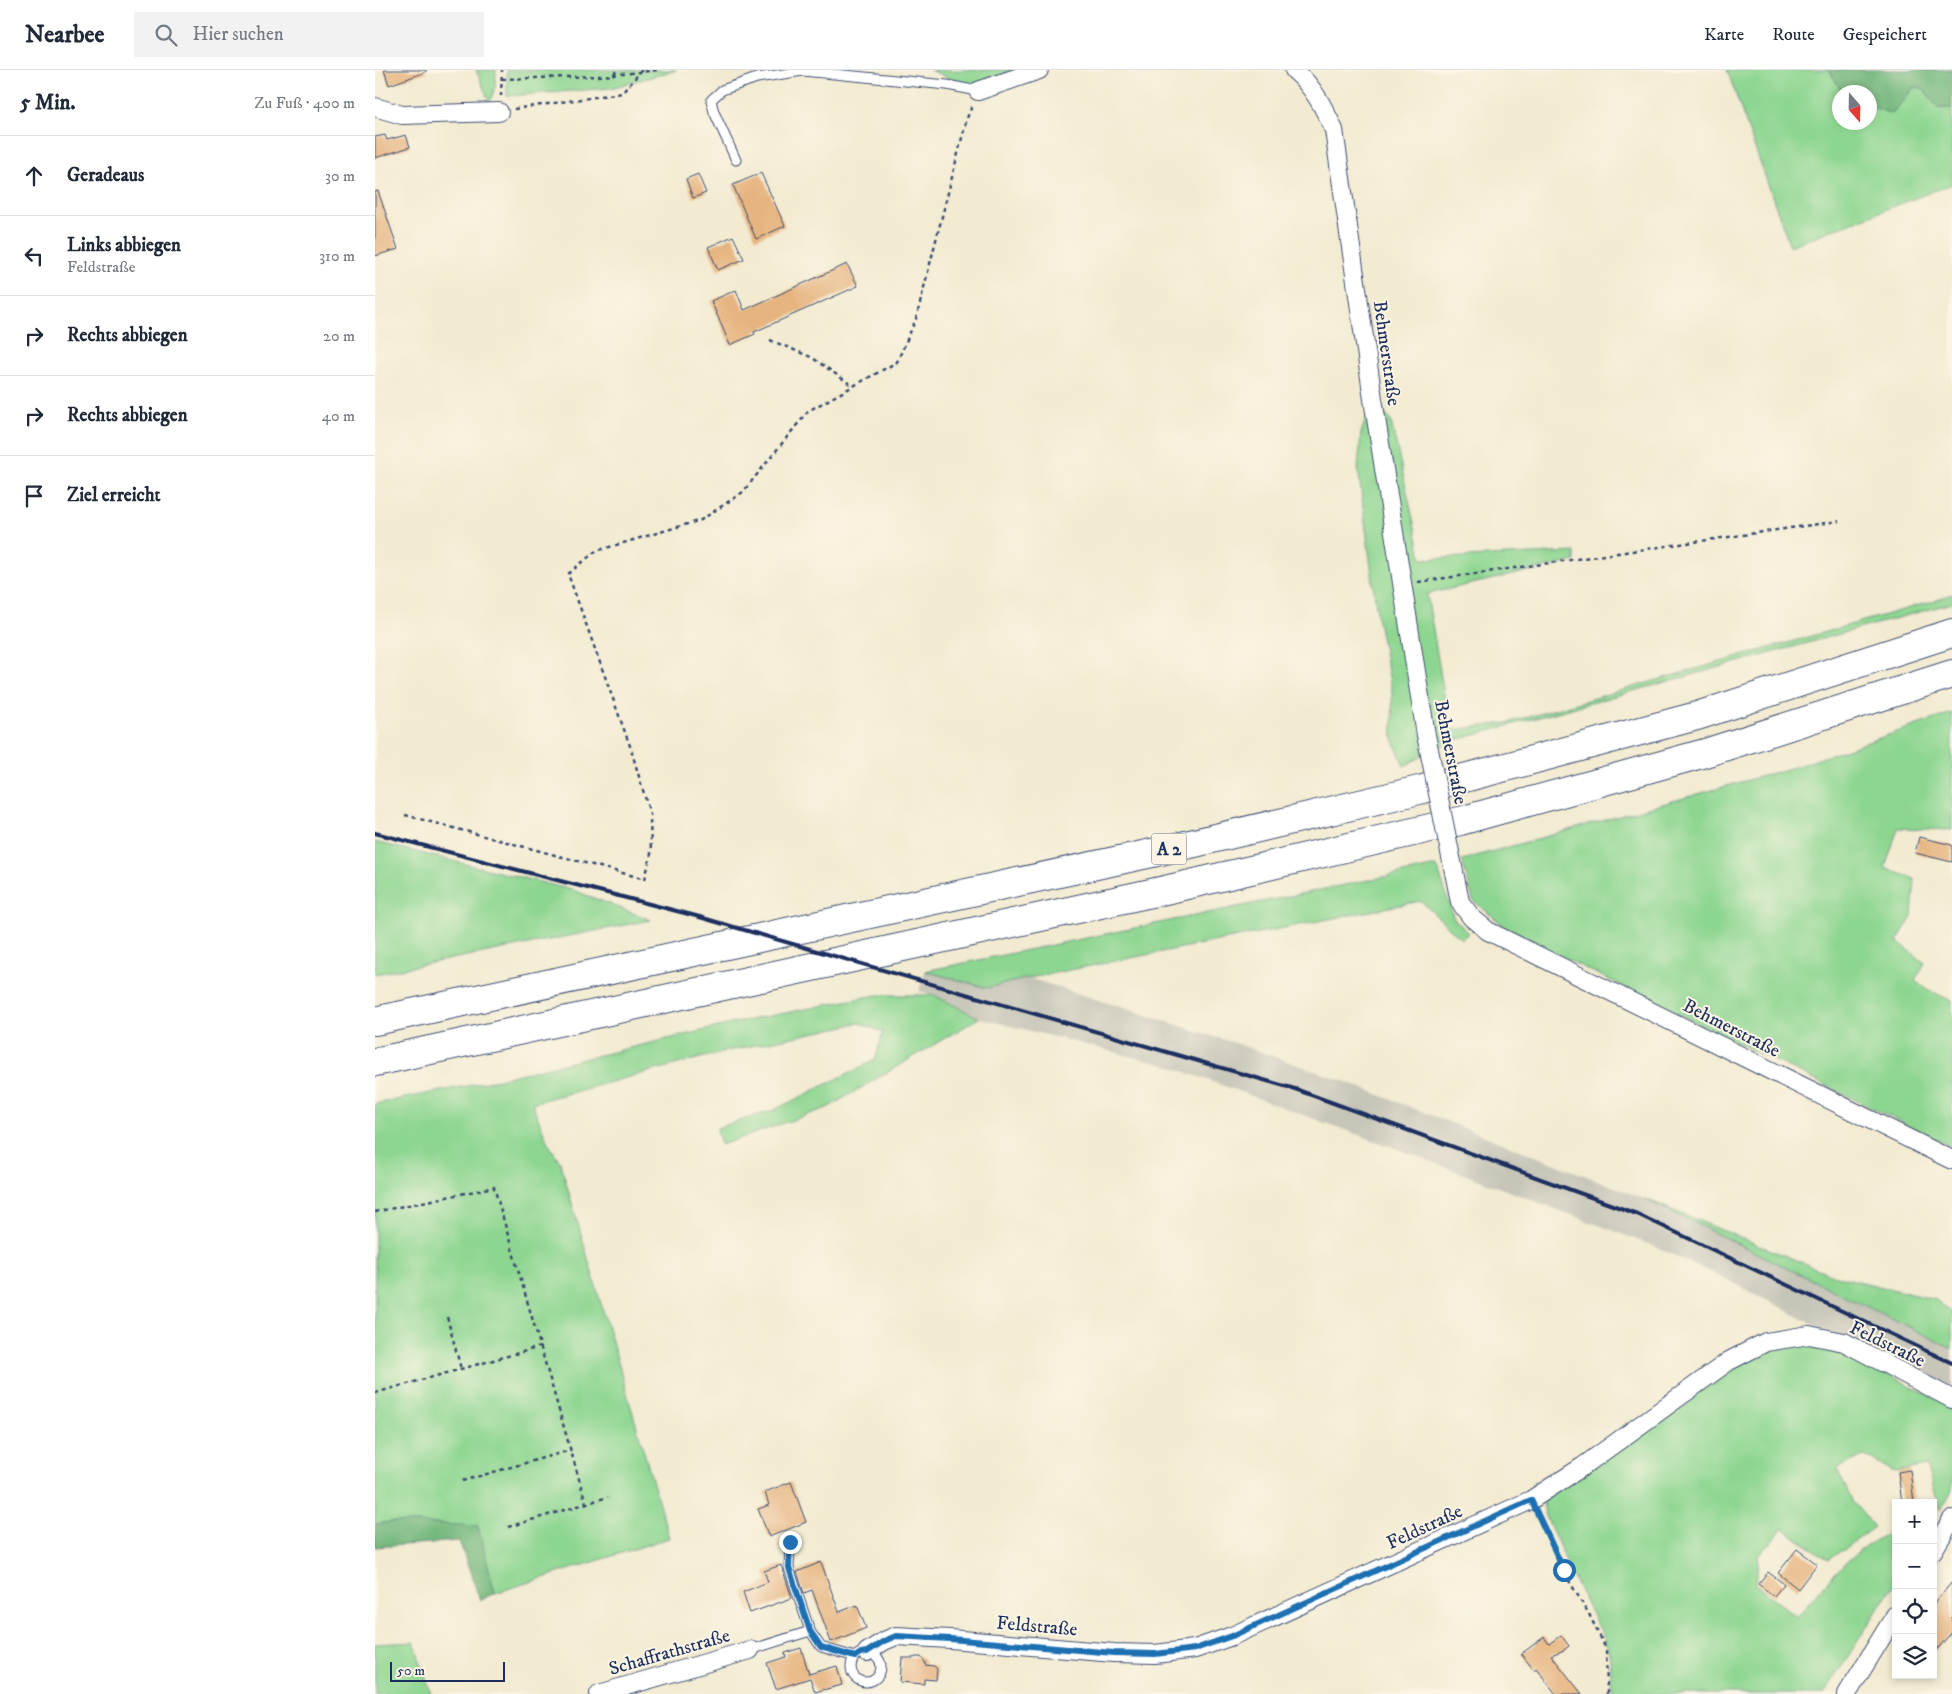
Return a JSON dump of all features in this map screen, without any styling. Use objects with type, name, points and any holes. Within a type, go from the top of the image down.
[{"type":"highway","name":"A 2","points":[[375,1021],[1152,853],[1419,790],[1697,716],[1952,633]]},
{"type":"highway","name":"A 2","points":[[375,1062],[1156,892],[1460,820],[1705,753],[1952,674]]},
{"type":"street","points":[[978,91],[1039,70]]},
{"type":"street","name":"Behmerstraße","points":[[1294,70],[1322,103],[1334,130],[1426,736],[1461,902],[1473,918],[1488,931],[1952,1160]]},
{"type":"street","points":[[375,107],[402,114],[499,112]]},
{"type":"street","name":"Feldstraße","points":[[861,1655],[896,1636],[1114,1653],[1155,1654],[1195,1649],[1232,1636],[1531,1500],[1582,1467],[1729,1361],[1766,1342],[1809,1335],[1844,1342],[1952,1399]]},
{"type":"street","points":[[1942,1544],[1952,1519]]},
{"type":"street","points":[[1847,1694],[1892,1621]]},
{"type":"street","name":"Schaffrathstraße","points":[[599,1694],[750,1650]]},
{"type":"lane","points":[[736,160],[714,112],[711,100],[722,90],[757,78],[803,71],[978,91]]},
{"type":"lane","points":[[790,1542],[789,1568],[810,1631],[821,1647],[861,1655]]},
{"type":"lane","points":[[750,1650],[810,1631]]},
{"type":"path","points":[[502,70],[499,112],[622,93],[641,72]]},
{"type":"path","points":[[613,75],[617,70]]},
{"type":"path","points":[[502,79],[613,75],[658,70]]},
{"type":"path","points":[[405,814],[645,879],[651,854],[650,814],[629,746],[568,574],[596,551],[701,520],[743,492],[808,411],[897,362],[916,319],[967,118],[978,91]]},
{"type":"path","points":[[770,340],[811,357],[853,386]]},
{"type":"path","points":[[1402,584],[1839,521]]},
{"type":"path","points":[[375,1212],[494,1186],[586,1503]]},
{"type":"path","points":[[447,1318],[461,1369]]},
{"type":"path","points":[[375,1393],[540,1347]]},
{"type":"path","points":[[462,1481],[571,1450]]},
{"type":"path","points":[[507,1527],[608,1496]]},
{"type":"path","points":[[1531,1500],[1568,1579],[1589,1614],[1606,1650],[1607,1694]]},
{"type":"shaded area","points":[[925,971],[987,988],[1029,978],[1241,1045],[1349,1083],[1645,1199],[1952,1348],[1952,1388],[1805,1320],[1730,1281],[1656,1247],[1411,1154],[1169,1066],[979,1018],[934,995],[919,991]]},
{"type":"green space","points":[[476,70],[496,70],[495,87],[490,103]]},
{"type":"green space","points":[[507,70],[676,70],[611,88],[507,96]]},
{"type":"green space","points":[[930,70],[1039,70],[978,91]]},
{"type":"green space","points":[[1727,70],[1829,70],[1838,85],[1832,85],[1832,130],[1877,130],[1877,109],[1892,114],[1914,87],[1923,88],[1938,108],[1952,108],[1952,184],[1790,246]]},
{"type":"green space","points":[[1829,70],[1952,70],[1952,108],[1938,108],[1923,88],[1914,87],[1892,114],[1877,109],[1877,85],[1838,85]]},
{"type":"green space","points":[[1373,399],[1391,421],[1422,559],[1575,552],[1575,561],[1427,594],[1450,730],[1507,723],[1937,600],[1952,594],[1952,603],[1449,742],[1404,766],[1393,739],[1392,692],[1378,621],[1358,468],[1361,433]]},
{"type":"green space","points":[[1952,713],[1952,830],[1898,828],[1885,868],[1915,879],[1912,917],[1897,941],[1925,963],[1915,980],[1929,990],[1952,1001],[1952,1147],[1511,932],[1473,900],[1462,860],[1798,766]]},
{"type":"green space","points":[[375,842],[573,890],[651,920],[375,974]]},
{"type":"green space","points":[[1437,866],[1454,919],[1469,933],[1461,939],[1421,901],[1029,978],[987,988],[925,971]]},
{"type":"green space","points":[[876,995],[934,995],[979,1018],[827,1108],[721,1145],[717,1128],[774,1110],[875,1060],[883,1032],[859,1023],[723,1052],[532,1103],[548,1143],[560,1162],[669,1538],[495,1593],[477,1526],[392,1522],[375,1524],[375,1104],[486,1082],[739,1022]]},
{"type":"green space","points":[[1645,1199],[1833,1275],[1936,1300],[1952,1313],[1952,1348]]},
{"type":"green space","points":[[1794,1342],[1827,1343],[1952,1407],[1952,1490],[1941,1510],[1926,1466],[1894,1472],[1865,1455],[1837,1469],[1852,1501],[1874,1527],[1828,1560],[1783,1528],[1759,1556],[1755,1584],[1797,1617],[1841,1567],[1867,1546],[1892,1531],[1892,1587],[1824,1694],[1614,1694],[1610,1677],[1610,1657],[1603,1635],[1577,1586],[1545,1514],[1543,1503],[1545,1498],[1700,1386],[1760,1350]]},
{"type":"green space","points":[[392,1522],[478,1526],[495,1593],[480,1600],[459,1541],[375,1547],[375,1524]]},
{"type":"green space","points":[[414,1642],[431,1694],[375,1694],[375,1644]]},
{"type":"building","points":[[384,70],[426,70],[426,72],[389,85]]},
{"type":"building","points":[[385,135],[387,140],[406,135],[410,147],[375,158],[375,137]]},
{"type":"building","points":[[761,173],[785,226],[756,239],[733,185]]},
{"type":"building","points":[[698,174],[706,193],[693,198],[686,179]]},
{"type":"building","points":[[378,191],[398,249],[375,256],[375,192]]},
{"type":"building","points":[[733,236],[744,259],[718,270],[708,247]]},
{"type":"building","points":[[847,264],[858,286],[754,332],[755,334],[730,345],[711,301],[736,290],[744,310]]},
{"type":"building","points":[[1919,837],[1952,845],[1952,862],[1915,853]]},
{"type":"building","points":[[1910,1470],[1914,1499],[1901,1499],[1898,1472]]},
{"type":"building","points":[[791,1482],[806,1522],[769,1537],[758,1509],[769,1505],[765,1492]]},
{"type":"building","points":[[1797,1549],[1817,1564],[1798,1589],[1778,1573]]},
{"type":"building","points":[[821,1562],[839,1612],[857,1605],[866,1628],[831,1642],[812,1590],[804,1593],[797,1572]]},
{"type":"building","points":[[781,1565],[792,1598],[750,1613],[743,1592],[768,1582],[764,1571]]},
{"type":"building","points":[[1768,1572],[1784,1584],[1774,1596],[1758,1584]]},
{"type":"building","points":[[1952,1582],[1952,1632],[1937,1649],[1937,1634],[1937,1600]]},
{"type":"building","points":[[1561,1635],[1569,1646],[1551,1655],[1582,1694],[1556,1694],[1536,1668],[1534,1670],[1521,1654],[1544,1637],[1549,1644]]},
{"type":"building","points":[[801,1648],[809,1674],[837,1666],[842,1685],[815,1692],[810,1678],[776,1689],[767,1663],[786,1657],[785,1653]]},
{"type":"building","points":[[921,1657],[925,1665],[934,1666],[937,1669],[936,1680],[924,1679],[924,1684],[900,1682],[902,1658]]},
{"type":"railway","points":[[375,833],[696,916],[1295,1089],[1637,1214],[1952,1363]]},
{"type":"route","points":[[790,1542],[789,1568],[810,1631],[821,1647],[855,1657],[896,1636],[1114,1653],[1155,1654],[1195,1649],[1232,1636],[1531,1500],[1564,1570]]}]
